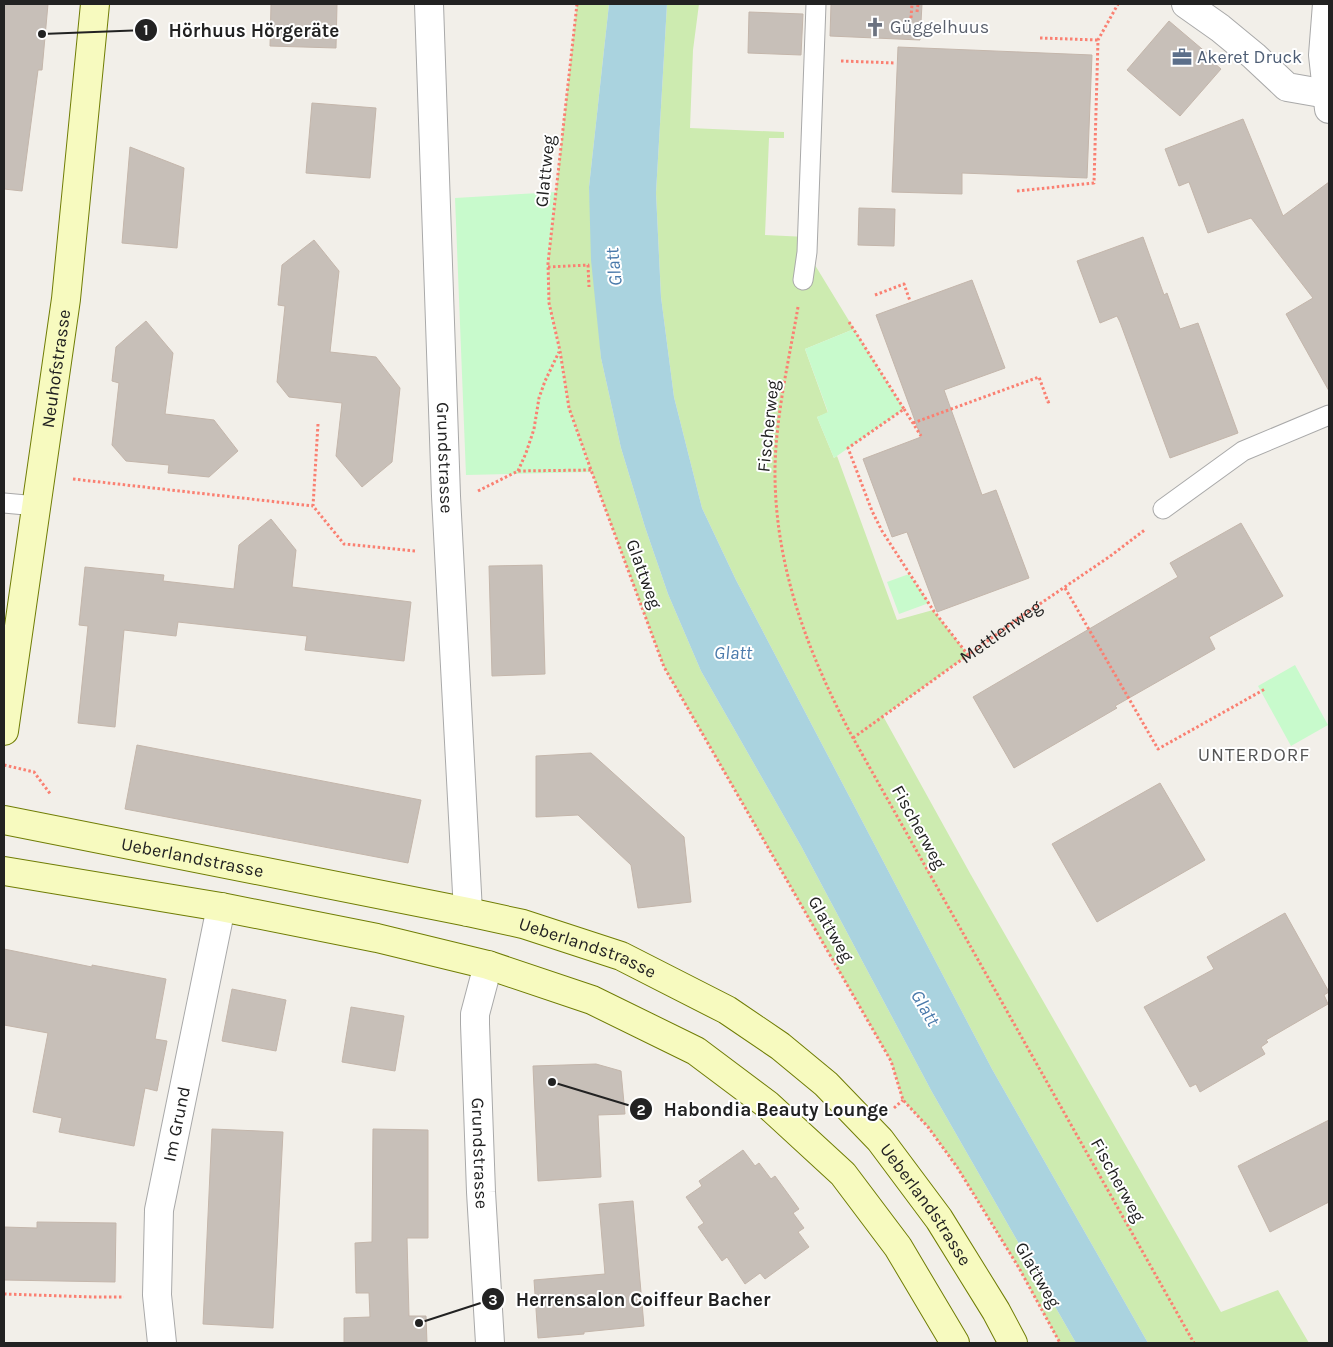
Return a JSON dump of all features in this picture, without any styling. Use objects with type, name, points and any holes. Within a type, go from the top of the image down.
[{"type":"main road","name":"Neuhofstrasse","points":[[4,731],[66,299],[95,4]]},
{"type":"main road","name":"Ueberlandstrasse","points":[[4,820],[523,924],[620,956],[727,1010],[780,1046],[826,1084],[880,1140],[939,1219],[996,1311],[1013,1343]]},
{"type":"main road","points":[[4,871],[221,907],[377,938],[488,966],[592,1000],[696,1051],[768,1105],[843,1174],[898,1247],[955,1343]]},
{"type":"street","name":"Grundstrasse","points":[[429,4],[446,496],[468,912]]},
{"type":"street","points":[[1186,4],[1247,50],[1286,87],[1328,102],[1324,55],[1327,4]]},
{"type":"street","name":"Im Grund","points":[[162,1343],[157,1296],[158,1210],[221,907]]},
{"type":"street","name":"Grundstrasse","points":[[488,966],[474,1024],[489,1336]]},
{"type":"lane","points":[[803,280],[807,252],[816,4]]},
{"type":"lane","points":[[1163,508],[1243,452],[1329,415]]},
{"type":"lane","points":[[4,503],[37,506]]},
{"type":"path","name":"Glattweg","points":[[577,4],[548,267],[549,303],[560,351],[569,408],[591,470],[664,667],[891,1061],[904,1100],[928,1127],[957,1167],[1019,1268],[1060,1343]]},
{"type":"path","points":[[911,18],[912,4]]},
{"type":"path","points":[[918,4],[918,12]]},
{"type":"path","points":[[1017,191],[1094,183],[1098,40],[1118,4]]},
{"type":"path","points":[[1040,38],[1098,40]]},
{"type":"path","points":[[814,60],[896,63]]},
{"type":"path","points":[[548,267],[588,265],[589,287]]},
{"type":"path","name":"Fischerweg","points":[[803,280],[779,422],[775,468],[777,510],[788,575],[799,615],[819,671],[853,738],[1194,1343]]},
{"type":"path","points":[[875,294],[904,284],[910,301]]},
{"type":"path","points":[[849,322],[921,436]]},
{"type":"path","points":[[518,471],[534,429],[542,390],[560,351]]},
{"type":"path","points":[[913,423],[1039,378],[1048,402],[1051,401]]},
{"type":"path","points":[[904,409],[848,448],[879,526],[933,610],[968,655]]},
{"type":"path","points":[[318,424],[313,506],[344,544],[433,552],[449,551]]},
{"type":"path","points":[[446,496],[478,491],[518,471],[591,470]]},
{"type":"path","points":[[65,478],[313,506]]},
{"type":"path","name":"Mettlenweg","points":[[853,738],[1109,557],[1149,526]]},
{"type":"path","points":[[1065,588],[1158,749],[1265,689]]},
{"type":"path","points":[[4,766],[34,772]]},
{"type":"path","points":[[890,1112],[904,1100]]},
{"type":"path","points":[[4,1294],[95,1298],[157,1296]]},
{"type":"green space","points":[[577,4],[609,4],[589,187],[601,358],[621,448],[668,594],[701,671],[801,846],[932,1092],[1076,1343],[1060,1343],[1019,1268],[957,1167],[928,1127],[903,1100],[891,1061],[664,667],[569,408],[560,351],[549,303],[548,263]]},
{"type":"green space","points":[[667,4],[699,4],[693,50],[690,128],[784,132],[784,138],[769,138],[765,235],[807,237],[807,252],[854,329],[805,349],[828,413],[817,417],[834,458],[837,456],[897,620],[933,610],[968,655],[883,716],[971,875],[1221,1312],[1278,1290],[1309,1343],[1148,1343],[992,1069],[736,580],[702,508],[674,397],[661,297],[656,193]]},
{"type":"green space","points":[[556,192],[548,263],[549,303],[560,351],[569,408],[591,472],[466,475],[455,198]]},
{"type":"green space","points":[[854,329],[904,409],[834,458],[817,417],[828,412],[805,349]]},
{"type":"green space","points":[[909,574],[929,603],[899,614],[887,582]]},
{"type":"green space","points":[[1295,665],[1328,725],[1291,746],[1258,686]]},
{"type":"water","name":"Glatt","points":[[609,4],[667,4],[656,193],[661,297],[674,397],[702,508],[736,580],[992,1069],[1148,1343],[1076,1343],[932,1092],[801,846],[701,671],[668,594],[621,448],[601,358],[591,260],[589,187]]},
{"type":"building","points":[[4,4],[48,4],[42,70],[38,70],[22,191],[4,189]]},
{"type":"building","points":[[271,4],[337,4],[336,48],[270,46]]},
{"type":"building","name":"Güggelhuus","points":[[831,4],[922,4],[920,40],[830,36]]},
{"type":"building","points":[[749,12],[803,14],[801,55],[748,53]]},
{"type":"building","points":[[1169,21],[1215,60],[1213,62],[1221,69],[1180,116],[1127,70]]},
{"type":"building","points":[[898,47],[1092,55],[1087,178],[962,173],[962,194],[892,192]]},
{"type":"building","points":[[312,103],[376,108],[370,178],[306,173]]},
{"type":"building","points":[[1243,119],[1283,216],[1329,182],[1329,391],[1286,314],[1313,298],[1251,218],[1208,233],[1189,182],[1179,186],[1165,149]]},
{"type":"building","points":[[130,147],[184,168],[177,248],[122,243]]},
{"type":"building","points":[[859,208],[895,209],[894,246],[858,245]]},
{"type":"building","points":[[1143,237],[1164,295],[1167,293],[1180,329],[1198,323],[1238,433],[1170,458],[1120,322],[1117,316],[1100,323],[1077,261]]},
{"type":"building","points":[[314,240],[339,271],[330,352],[376,357],[400,388],[392,462],[362,487],[336,456],[342,403],[289,397],[277,382],[285,306],[278,305],[282,265]]},
{"type":"building","points":[[972,280],[1005,368],[944,390],[982,495],[996,490],[1029,578],[937,612],[907,532],[892,537],[863,459],[921,437],[876,315]]},
{"type":"building","points":[[146,321],[173,353],[165,414],[214,420],[238,451],[209,477],[168,473],[169,465],[126,461],[112,445],[119,383],[112,381],[116,347]]},
{"type":"building","points":[[271,519],[296,550],[292,587],[411,602],[404,661],[305,650],[307,636],[178,622],[176,636],[124,630],[115,727],[78,723],[88,626],[79,625],[85,567],[164,575],[163,581],[234,589],[239,545]]},
{"type":"building","points":[[1241,523],[1283,596],[1209,637],[1215,649],[1115,706],[1117,708],[1014,768],[973,697],[1178,577],[1170,563]]},
{"type":"building","points":[[542,565],[545,674],[492,676],[489,566]]},
{"type":"building","points":[[137,745],[421,800],[408,863],[125,809]]},
{"type":"building","points":[[591,753],[684,837],[691,902],[638,908],[631,865],[578,815],[536,817],[536,756]]},
{"type":"building","points":[[1160,783],[1205,860],[1097,922],[1052,844]]},
{"type":"building","points":[[1285,913],[1329,992],[1324,995],[1328,1004],[1266,1040],[1268,1042],[1261,1047],[1265,1054],[1200,1092],[1196,1084],[1190,1087],[1144,1007],[1214,969],[1207,957]]},
{"type":"building","points":[[4,949],[92,967],[92,965],[166,979],[155,1039],[167,1041],[157,1091],[145,1088],[134,1146],[59,1132],[62,1118],[33,1112],[48,1033],[4,1025]]},
{"type":"building","points":[[232,989],[286,1000],[276,1051],[222,1041]]},
{"type":"building","points":[[351,1007],[404,1016],[395,1071],[342,1062]]},
{"type":"building","points":[[596,1064],[621,1071],[625,1114],[598,1115],[601,1177],[538,1181],[533,1066]]},
{"type":"building","points":[[1329,1120],[1329,1202],[1270,1232],[1238,1166]]},
{"type":"building","points":[[212,1129],[283,1132],[273,1328],[203,1324]]},
{"type":"building","points":[[373,1129],[428,1130],[428,1238],[407,1238],[409,1316],[426,1316],[427,1343],[344,1343],[344,1318],[370,1317],[369,1293],[356,1293],[355,1243],[372,1242]]},
{"type":"building","points":[[743,1150],[755,1166],[759,1163],[771,1179],[775,1176],[799,1209],[793,1213],[804,1228],[798,1232],[809,1247],[765,1279],[760,1273],[745,1284],[727,1257],[722,1261],[698,1227],[704,1223],[686,1197],[702,1186],[699,1181]]},
{"type":"building","points":[[633,1201],[644,1326],[538,1338],[534,1280],[605,1274],[599,1204]]},
{"type":"building","points":[[37,1222],[116,1223],[115,1282],[4,1280],[4,1227],[37,1228]]},
{"type":"place","name":"Güggelhuus","points":[[875,27]]},
{"type":"place","name":"Hörhuus Hörgeräte","points":[[42,34]]},
{"type":"place","name":"Akeret Druck","points":[[1182,57]]},
{"type":"place","name":"Habondia Beauty Lounge","points":[[552,1082]]},
{"type":"place","name":"Herrensalon Coiffeur Bacher","points":[[419,1323]]},
{"type":"district","name":"UNTERDORF","points":[[1254,755]]}]
